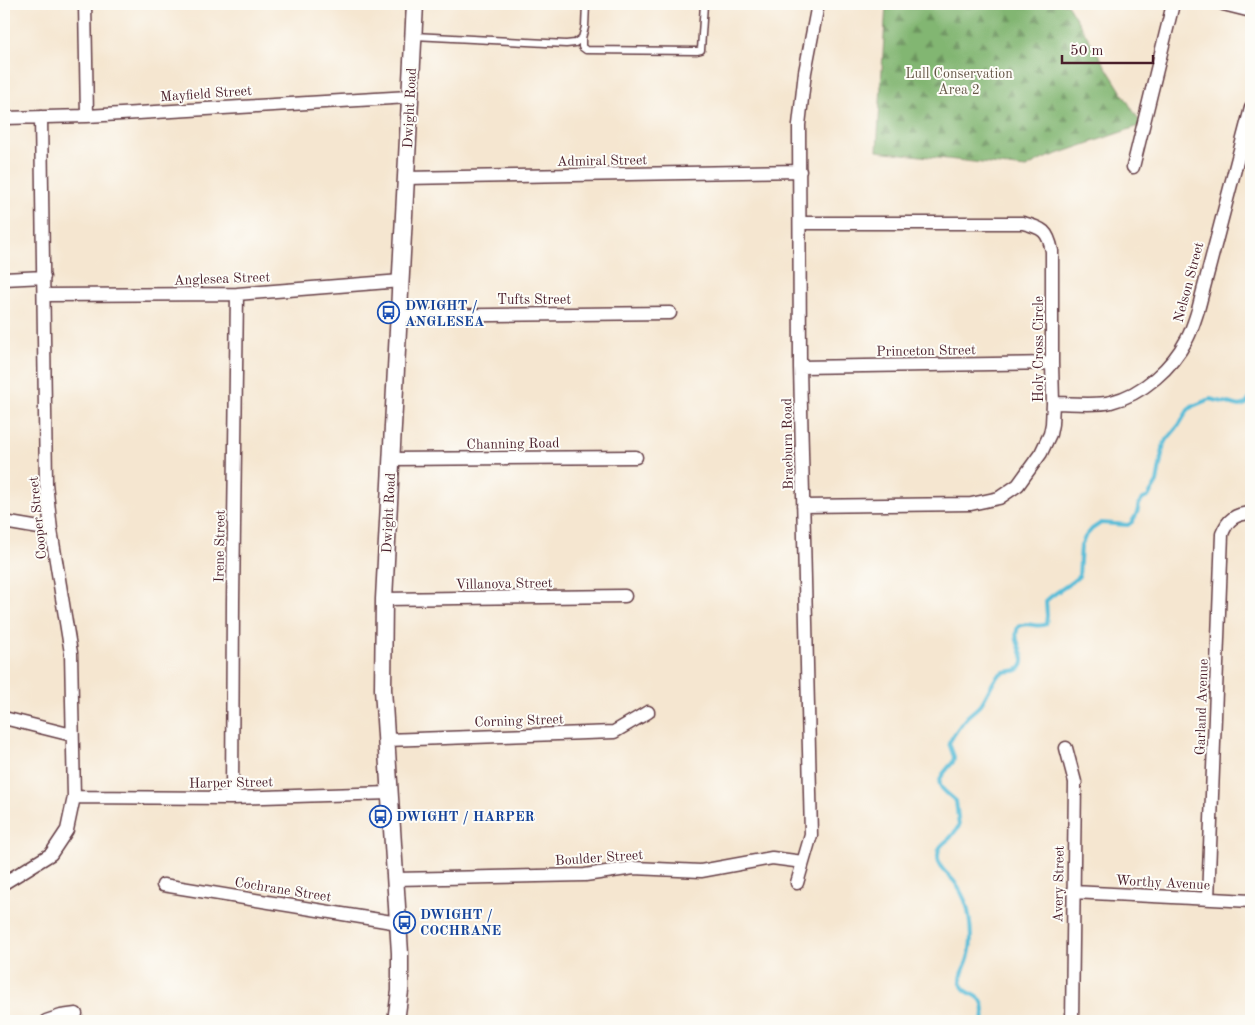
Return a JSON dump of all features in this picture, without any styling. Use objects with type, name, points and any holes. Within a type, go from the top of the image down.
[{"type":"main road","name":"Dwight Road","points":[[396,1021],[400,985],[396,879],[383,689],[384,599],[415,4]]},
{"type":"street","points":[[85,4],[86,116]]},
{"type":"street","name":"Braeburn Road","points":[[797,882],[812,835],[800,367],[799,125],[809,45],[818,4]]},
{"type":"street","points":[[1133,167],[1173,4]]},
{"type":"street","points":[[1223,4],[1251,12]]},
{"type":"street","name":"Mayfield Street","points":[[4,118],[86,116],[409,97]]},
{"type":"street","name":"Nelson Street","points":[[1053,403],[1110,403],[1128,396],[1150,382],[1179,352],[1187,338],[1198,310],[1251,108]]},
{"type":"street","name":"Cooper Street","points":[[4,883],[51,854],[67,830],[74,797],[71,653],[51,530],[46,483],[45,295],[41,117]]},
{"type":"street","name":"Admiral Street","points":[[405,178],[800,171]]},
{"type":"street","name":"Holy Cross Circle","points":[[800,223],[1024,223],[1039,228],[1048,234],[1052,251],[1053,403],[1050,434],[1041,453],[1018,485],[999,498],[971,504],[803,506]]},
{"type":"street","points":[[4,279],[44,278]]},
{"type":"street","name":"Anglesea Street","points":[[45,295],[237,294],[400,281]]},
{"type":"street","name":"Irene Street","points":[[232,798],[237,294]]},
{"type":"street","name":"Tufts Street","points":[[398,316],[670,313]]},
{"type":"street","name":"Princeton Street","points":[[800,367],[1052,362]]},
{"type":"street","name":"Channing Road","points":[[391,459],[636,457]]},
{"type":"street","name":"Garland Avenue","points":[[1208,900],[1222,534],[1231,519],[1237,515],[1251,513]]},
{"type":"street","points":[[4,522],[51,530]]},
{"type":"street","name":"Villanova Street","points":[[384,599],[624,596]]},
{"type":"street","name":"Corning Street","points":[[386,740],[614,732],[648,712]]},
{"type":"street","points":[[4,718],[72,735]]},
{"type":"street","name":"Avery Street","points":[[1066,748],[1075,782],[1072,1021]]},
{"type":"street","name":"Harper Street","points":[[74,797],[147,799],[232,798],[390,793]]},
{"type":"street","name":"Boulder Street","points":[[396,879],[585,875],[634,868],[701,871],[772,858],[803,862]]},
{"type":"street","name":"Cochrane Street","points":[[163,885],[398,923]]},
{"type":"street","name":"Worthy Avenue","points":[[1073,892],[1251,901]]},
{"type":"street","points":[[46,1021],[76,1014]]},
{"type":"lane","points":[[586,4],[585,27],[582,38],[582,47],[586,50],[697,51],[702,50],[704,4]]},
{"type":"lane","points":[[413,36],[566,44],[575,43],[582,38]]},
{"type":"green space","name":"Lull Conservation Area 2","points":[[886,4],[1067,4],[1142,125],[1043,159],[1026,168],[877,151]]},
{"type":"waterway","points":[[983,1021],[983,1003],[963,988],[961,983],[971,943],[967,908],[958,888],[938,860],[940,847],[959,826],[956,801],[944,790],[940,783],[943,774],[953,762],[954,757],[949,743],[964,720],[981,704],[997,677],[1002,673],[1021,667],[1023,658],[1016,633],[1018,627],[1025,624],[1039,626],[1046,624],[1046,601],[1079,576],[1081,546],[1085,537],[1101,523],[1128,525],[1132,522],[1139,504],[1148,497],[1157,482],[1164,443],[1179,425],[1188,410],[1210,399],[1240,406],[1246,404],[1251,397]]},
{"type":"place","name":"DWIGHT / ANGLESEA","points":[[389,313]]},
{"type":"place","name":"DWIGHT / HARPER","points":[[380,816]]},
{"type":"place","name":"DWIGHT / COCHRANE","points":[[404,922]]}]
